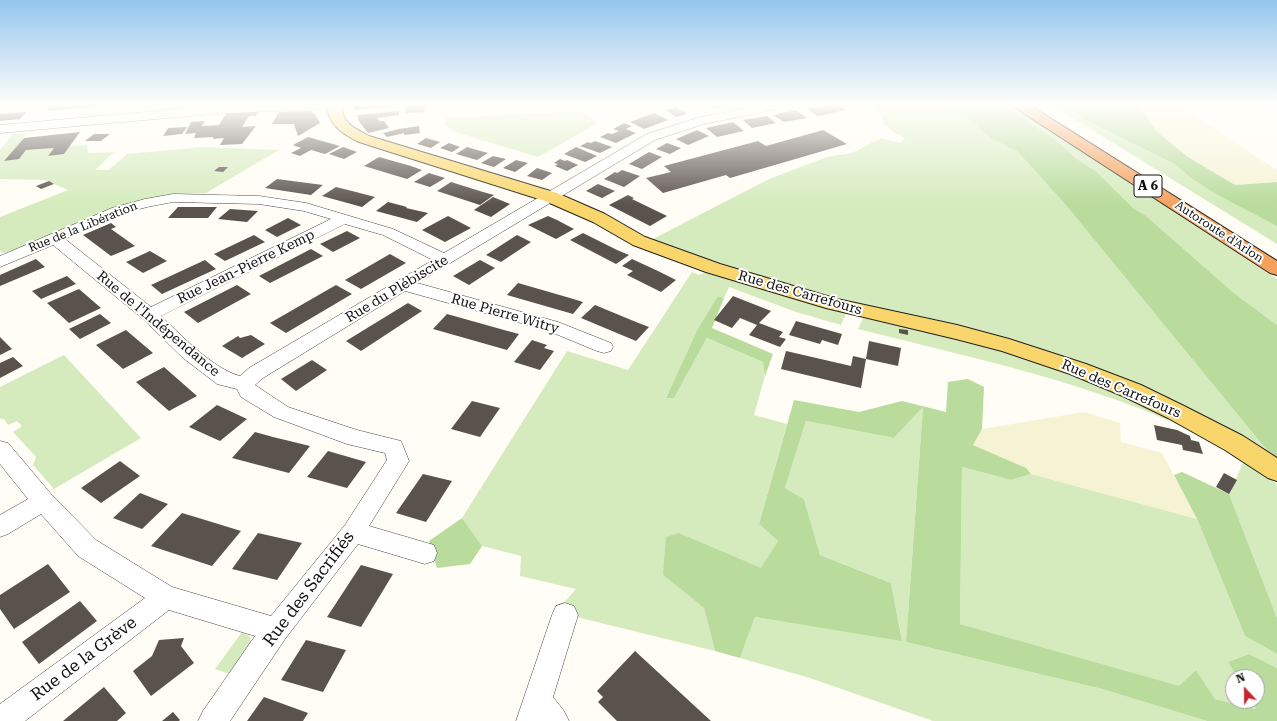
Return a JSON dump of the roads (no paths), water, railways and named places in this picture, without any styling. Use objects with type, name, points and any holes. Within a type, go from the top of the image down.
[{"type":"highway","name":"Autoroute d'Arlon","points":[[1072,138],[1277,269]]},
{"type":"highway","name":"Autoroute d'Arlon","points":[[1090,138],[1277,254]]},
{"type":"main road","name":"Rue des Carrefours","points":[[362,138],[551,196],[599,218],[639,240],[713,268],[833,304],[957,332],[1010,346],[1102,378],[1211,430],[1277,471]]},
{"type":"street","name":"Rue du Plébiscite","points":[[244,384],[256,373],[650,138]]},
{"type":"street","name":"Rue de la Libération","points":[[0,262],[117,211],[145,203],[173,198],[260,200],[306,207],[388,232],[446,260]]},
{"type":"street","name":"Rue Jean-Pierre Kemp","points":[[148,315],[343,219]]},
{"type":"street","name":"Rue de l'Indépendance","points":[[54,238],[148,315],[190,354],[224,379],[244,384]]},
{"type":"street","name":"Rue Pierre Witry","points":[[404,285],[552,326],[604,347]]},
{"type":"street","name":"Rue des Sacrifiés","points":[[213,721],[276,630],[353,532],[398,461],[393,447],[355,438],[281,412],[248,392],[244,384]]},
{"type":"street","points":[[0,449],[43,501],[87,548],[166,597],[276,630]]},
{"type":"street","points":[[0,527],[43,501]]},
{"type":"street","points":[[353,532],[426,553]]},
{"type":"street","name":"Rue de la Grève","points":[[1,721],[166,597]]},
{"type":"street","points":[[541,714],[565,615]]}]
